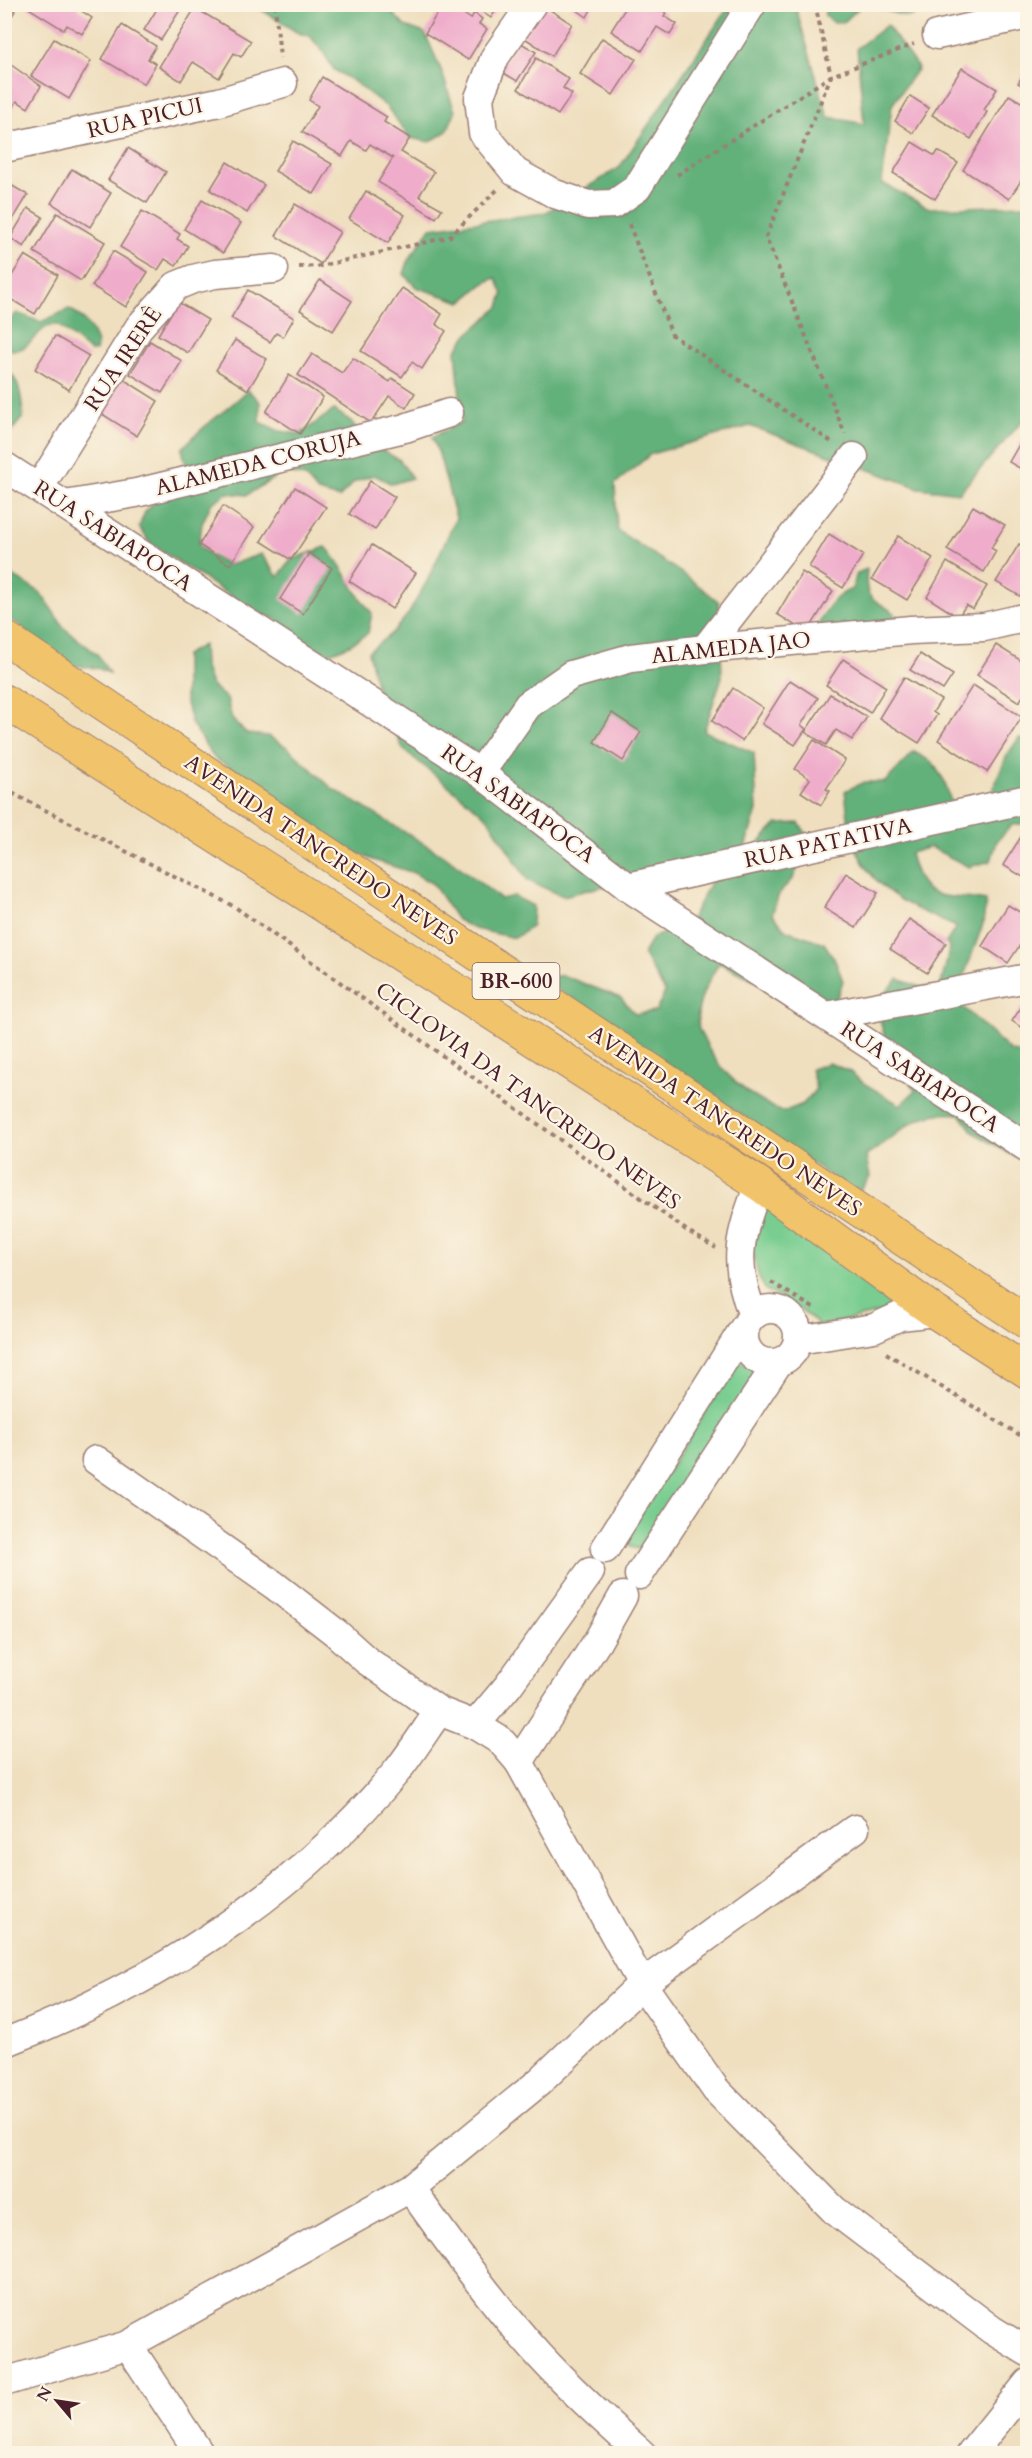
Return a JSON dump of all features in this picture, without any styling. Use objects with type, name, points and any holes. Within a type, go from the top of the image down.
[{"type":"main road","name":"AVENIDA TANCREDO NEVES","points":[[4,637],[1028,1323]]},
{"type":"main road","name":"AVENIDA TANCREDO NEVES","points":[[4,701],[759,1184],[935,1312],[1028,1372]]},
{"type":"street","points":[[532,4],[495,57],[479,98],[483,134],[515,172],[555,194],[588,205],[614,204],[637,188],[752,4]]},
{"type":"street","points":[[937,35],[1028,15]]},
{"type":"street","name":"RUA PICUI","points":[[4,148],[219,102],[283,83]]},
{"type":"street","name":"RUA IRERÊ","points":[[39,488],[140,326],[176,286],[215,274],[274,269]]},
{"type":"street","name":"ALAMEDA CORUJA","points":[[65,505],[136,493],[405,428],[449,413]]},
{"type":"street","points":[[705,649],[854,457]]},
{"type":"street","name":"RUA SABIAPOCA","points":[[4,466],[480,773],[628,886],[1028,1148]]},
{"type":"street","name":"ALAMEDA JAO","points":[[480,773],[528,705],[571,675],[631,658],[911,630],[984,627],[1028,617]]},
{"type":"street","name":"RUA PATATIVA","points":[[628,886],[1028,799]]},
{"type":"street","points":[[827,1017],[1028,978]]},
{"type":"street","points":[[475,1725],[508,1686],[597,1561],[749,1321],[771,1309],[780,1310],[794,1322],[798,1340],[794,1350],[788,1358],[778,1363],[768,1364],[758,1361],[745,1347],[749,1321],[741,1278],[740,1252],[743,1227],[759,1184]]},
{"type":"street","points":[[798,1340],[874,1328],[900,1316],[935,1312]]},
{"type":"street","points":[[519,1762],[631,1586],[778,1363]]},
{"type":"street","points":[[96,1460],[274,1585],[336,1633],[366,1660],[439,1711],[475,1725],[501,1741],[519,1762],[642,1984],[716,2090],[834,2211],[992,2330],[1028,2352]]},
{"type":"street","points":[[613,1548],[629,1552],[635,1559],[631,1586],[607,1596],[600,1593],[595,1588],[597,1561],[613,1548]]},
{"type":"street","points":[[4,2043],[127,1987],[179,1956],[278,1889],[347,1826],[398,1770],[439,1711]]},
{"type":"street","points":[[4,2382],[129,2345],[410,2188],[538,2083],[642,1984],[855,1829]]},
{"type":"street","points":[[410,2188],[496,2304],[539,2354],[642,2454]]},
{"type":"street","points":[[129,2345],[200,2454]]},
{"type":"street","points":[[970,2454],[1028,2383]]},
{"type":"path","points":[[275,4],[283,83]]},
{"type":"path","points":[[815,4],[831,76],[766,237],[854,457]]},
{"type":"path","points":[[673,178],[831,76],[937,35]]},
{"type":"path","points":[[274,269],[320,266],[449,237],[515,172]]},
{"type":"path","points":[[627,220],[672,335],[854,457]]},
{"type":"path","name":"CICLOVIA DA TANCREDO NEVES","points":[[4,789],[235,907],[686,1230],[716,1249]]},
{"type":"path","points":[[767,1280],[817,1310]]},
{"type":"path","points":[[877,1347],[1028,1440]]},
{"type":"green space","points":[[825,4],[930,5],[922,12],[906,16],[871,6],[861,6],[844,22],[834,23],[825,16]]},
{"type":"green space","points":[[248,5],[385,5],[405,26],[425,33],[442,72],[455,112],[447,131],[430,142],[410,138],[387,107],[353,81],[334,70],[310,36],[298,33],[262,10]]},
{"type":"green space","points":[[730,5],[795,5],[828,117],[864,124],[857,48],[887,25],[918,68],[892,105],[882,183],[929,208],[1027,205],[1027,416],[959,493],[919,488],[750,426],[651,454],[615,484],[617,530],[686,576],[719,602],[722,677],[704,731],[754,753],[757,811],[743,853],[563,896],[528,881],[487,817],[403,749],[395,732],[384,717],[368,652],[393,632],[409,613],[428,579],[456,518],[439,454],[432,437],[462,422],[456,350],[468,334],[499,307],[503,294],[496,278],[481,285],[461,302],[416,287],[404,274],[409,259],[431,228],[545,213],[619,168]]},
{"type":"green space","points":[[69,309],[79,316],[93,333],[97,345],[96,351],[91,352],[58,325],[45,328],[24,347],[11,350],[8,345],[7,322],[17,313],[41,322]]},
{"type":"green space","points":[[4,366],[17,383],[23,417],[10,433],[5,434]]},
{"type":"green space","points":[[248,390],[260,402],[260,422],[279,431],[300,434],[334,410],[351,421],[363,440],[400,460],[412,478],[392,484],[374,475],[354,482],[339,498],[318,492],[305,477],[284,472],[247,495],[227,493],[211,504],[202,524],[199,545],[211,556],[230,565],[261,554],[278,577],[291,560],[326,547],[333,555],[359,597],[372,613],[368,633],[350,645],[330,653],[312,647],[273,618],[253,611],[162,551],[149,542],[139,527],[145,512],[187,470],[182,449]]},
{"type":"green space","points":[[867,569],[866,581],[869,594],[896,615],[892,625],[817,626],[835,600],[852,589],[857,573]]},
{"type":"green space","points":[[4,571],[40,592],[64,628],[98,655],[109,673],[97,668],[77,666],[34,644],[21,626],[5,616]]},
{"type":"green space","points":[[203,645],[204,665],[211,685],[227,699],[232,719],[247,734],[268,736],[287,747],[333,789],[448,858],[501,899],[514,896],[533,906],[532,926],[515,938],[475,929],[457,920],[433,884],[414,873],[373,860],[335,844],[286,807],[269,791],[214,758],[191,723],[185,699],[185,655]]},
{"type":"green space","points":[[1019,738],[1027,740],[1027,823],[1012,825],[997,841],[991,861],[969,867],[930,847],[910,853],[915,870],[928,890],[946,896],[986,901],[983,924],[961,984],[962,1006],[1010,1051],[1027,1056],[1027,1161],[1010,1154],[973,1132],[960,1114],[930,1116],[909,1124],[866,1156],[870,1177],[857,1194],[542,979],[562,975],[621,998],[635,1014],[656,1011],[665,992],[643,954],[653,937],[672,931],[691,919],[710,883],[761,841],[777,824],[799,823],[811,840],[793,878],[779,894],[772,914],[786,930],[824,943],[835,960],[843,981],[836,1000],[817,1010],[719,963],[701,1000],[698,1016],[699,1031],[711,1053],[737,1084],[759,1100],[783,1112],[803,1104],[816,1089],[811,1069],[829,1063],[849,1071],[865,1084],[900,1105],[915,1091],[895,1058],[884,1033],[880,1020],[883,997],[898,979],[920,987],[940,988],[950,948],[946,943],[956,927],[906,903],[878,882],[858,852],[851,832],[845,791],[864,782],[885,782],[914,752],[932,762],[944,780],[950,799],[964,814],[984,811],[1007,755]]},
{"type":"green space","points":[[765,1205],[906,1298],[895,1309],[821,1326],[797,1307],[766,1290],[759,1278],[752,1250]]},
{"type":"green space","points":[[741,1362],[752,1366],[755,1377],[643,1550],[631,1547],[628,1534],[735,1365]]},
{"type":"building","points":[[22,4],[79,4],[77,8],[92,18],[82,34],[67,25],[64,30]]},
{"type":"building","points":[[160,4],[178,4],[182,7],[161,40],[144,30]]},
{"type":"building","points":[[443,4],[449,4],[471,19],[474,13],[482,19],[479,24],[487,29],[468,60],[425,33]]},
{"type":"building","points":[[470,4],[500,4],[491,18]]},
{"type":"building","points":[[568,4],[594,4],[587,17]]},
{"type":"building","points":[[628,4],[653,4],[666,13],[664,16],[677,24],[670,35],[657,27],[642,51],[611,31]]},
{"type":"building","points":[[973,4],[1010,4],[1004,13],[995,7],[990,15]]},
{"type":"building","points":[[4,5],[15,11],[4,28]]},
{"type":"building","points":[[544,6],[572,24],[552,56],[523,37]]},
{"type":"building","points":[[195,8],[251,41],[241,57],[234,53],[219,78],[193,62],[181,81],[159,67]]},
{"type":"building","points":[[122,25],[156,46],[148,59],[156,64],[144,84],[102,59]]},
{"type":"building","points":[[602,38],[636,59],[613,95],[580,74]]},
{"type":"building","points":[[54,39],[91,61],[69,99],[31,76]]},
{"type":"building","points":[[518,41],[536,52],[517,81],[499,70]]},
{"type":"building","points":[[536,58],[569,79],[563,88],[572,94],[558,115],[518,89]]},
{"type":"building","points":[[4,60],[41,86],[28,108],[17,101],[11,110],[4,107]]},
{"type":"building","points":[[1028,67],[1028,89],[1018,83]]},
{"type":"building","points":[[962,68],[997,89],[984,110],[987,112],[971,139],[932,115]]},
{"type":"building","points":[[322,77],[387,117],[384,122],[410,138],[401,152],[434,172],[419,196],[442,209],[436,218],[378,182],[393,158],[370,144],[366,150],[351,141],[342,156],[302,132],[318,106],[309,100]]},
{"type":"building","points":[[1009,95],[1028,106],[1028,170],[1009,199],[963,170]]},
{"type":"building","points":[[910,96],[929,108],[913,133],[895,121]]},
{"type":"building","points":[[293,141],[332,164],[314,194],[275,171]]},
{"type":"building","points":[[912,142],[935,156],[938,151],[958,163],[935,199],[893,173]]},
{"type":"building","points":[[128,148],[166,172],[147,203],[108,180]]},
{"type":"building","points":[[227,162],[264,185],[247,213],[210,190]]},
{"type":"building","points":[[72,169],[111,193],[90,227],[51,203]]},
{"type":"building","points":[[4,181],[28,195],[7,229],[4,228]]},
{"type":"building","points":[[366,191],[405,215],[388,243],[349,219]]},
{"type":"building","points":[[202,200],[241,223],[223,253],[184,229]]},
{"type":"building","points":[[295,204],[340,232],[321,264],[276,236]]},
{"type":"building","points":[[28,208],[43,217],[24,247],[10,238]]},
{"type":"building","points":[[142,211],[180,234],[177,239],[188,246],[176,266],[165,259],[158,270],[120,247]]},
{"type":"building","points":[[57,213],[105,242],[81,281],[34,252]]},
{"type":"building","points":[[113,251],[148,272],[126,307],[92,286]]},
{"type":"building","points":[[25,255],[58,275],[35,314],[4,295],[4,288]]},
{"type":"building","points":[[320,280],[352,301],[333,331],[300,310]]},
{"type":"building","points":[[402,288],[442,314],[436,324],[446,331],[422,369],[412,362],[402,377],[361,351]]},
{"type":"building","points":[[248,290],[294,318],[283,337],[276,333],[270,342],[231,318]]},
{"type":"building","points":[[178,302],[208,320],[188,353],[158,335]]},
{"type":"building","points":[[55,336],[89,356],[69,390],[35,369]]},
{"type":"building","points":[[235,340],[267,359],[248,390],[216,370]]},
{"type":"building","points":[[150,341],[182,361],[162,393],[130,374]]},
{"type":"building","points":[[312,354],[342,373],[353,358],[390,382],[392,378],[415,393],[406,408],[389,396],[371,423],[298,375]]},
{"type":"building","points":[[289,375],[323,397],[300,434],[266,412]]},
{"type":"building","points":[[123,379],[158,401],[137,436],[102,414]]},
{"type":"building","points":[[1024,436],[1028,438],[1028,473],[1009,462]]},
{"type":"building","points":[[370,481],[395,497],[375,530],[349,514]]},
{"type":"building","points":[[295,487],[326,507],[291,560],[261,541]]},
{"type":"building","points":[[223,506],[254,527],[230,565],[199,545]]},
{"type":"building","points":[[973,506],[1005,525],[991,548],[996,551],[984,572],[947,550]]},
{"type":"building","points":[[829,534],[863,555],[843,588],[809,567]]},
{"type":"building","points":[[898,536],[933,558],[907,600],[872,579]]},
{"type":"building","points":[[1019,544],[1028,549],[1028,601],[996,582]]},
{"type":"building","points":[[372,545],[416,573],[392,609],[349,581]]},
{"type":"building","points":[[309,553],[332,568],[303,614],[280,599]]},
{"type":"building","points":[[947,562],[987,586],[973,609],[966,605],[958,617],[927,597]]},
{"type":"building","points":[[802,572],[833,591],[807,633],[777,614]]},
{"type":"building","points":[[996,645],[1028,665],[1028,689],[1019,702],[977,675]]},
{"type":"building","points":[[920,654],[953,675],[943,690],[910,670]]},
{"type":"building","points":[[843,659],[886,687],[870,713],[826,685]]},
{"type":"building","points":[[904,677],[941,700],[933,712],[937,715],[919,743],[879,718]]},
{"type":"building","points":[[790,680],[818,698],[801,725],[806,729],[795,745],[762,724]]},
{"type":"building","points":[[973,685],[1022,717],[987,772],[938,740]]},
{"type":"building","points":[[733,688],[763,708],[742,741],[712,721]]},
{"type":"building","points":[[830,694],[867,717],[852,740],[836,730],[826,745],[805,732]]},
{"type":"building","points":[[612,713],[641,732],[623,761],[594,742]]},
{"type":"building","points":[[814,740],[845,760],[826,789],[830,791],[821,805],[801,792],[810,779],[795,769]]},
{"type":"building","points":[[1024,832],[1028,834],[1028,880],[1003,865]]},
{"type":"building","points":[[846,873],[878,893],[856,928],[824,908]]},
{"type":"building","points":[[1008,905],[1028,917],[1028,933],[1008,963],[982,946]]},
{"type":"building","points":[[909,919],[946,943],[927,973],[890,949]]},
{"type":"building","points":[[1028,997],[1028,1032],[1012,1021]]}]
